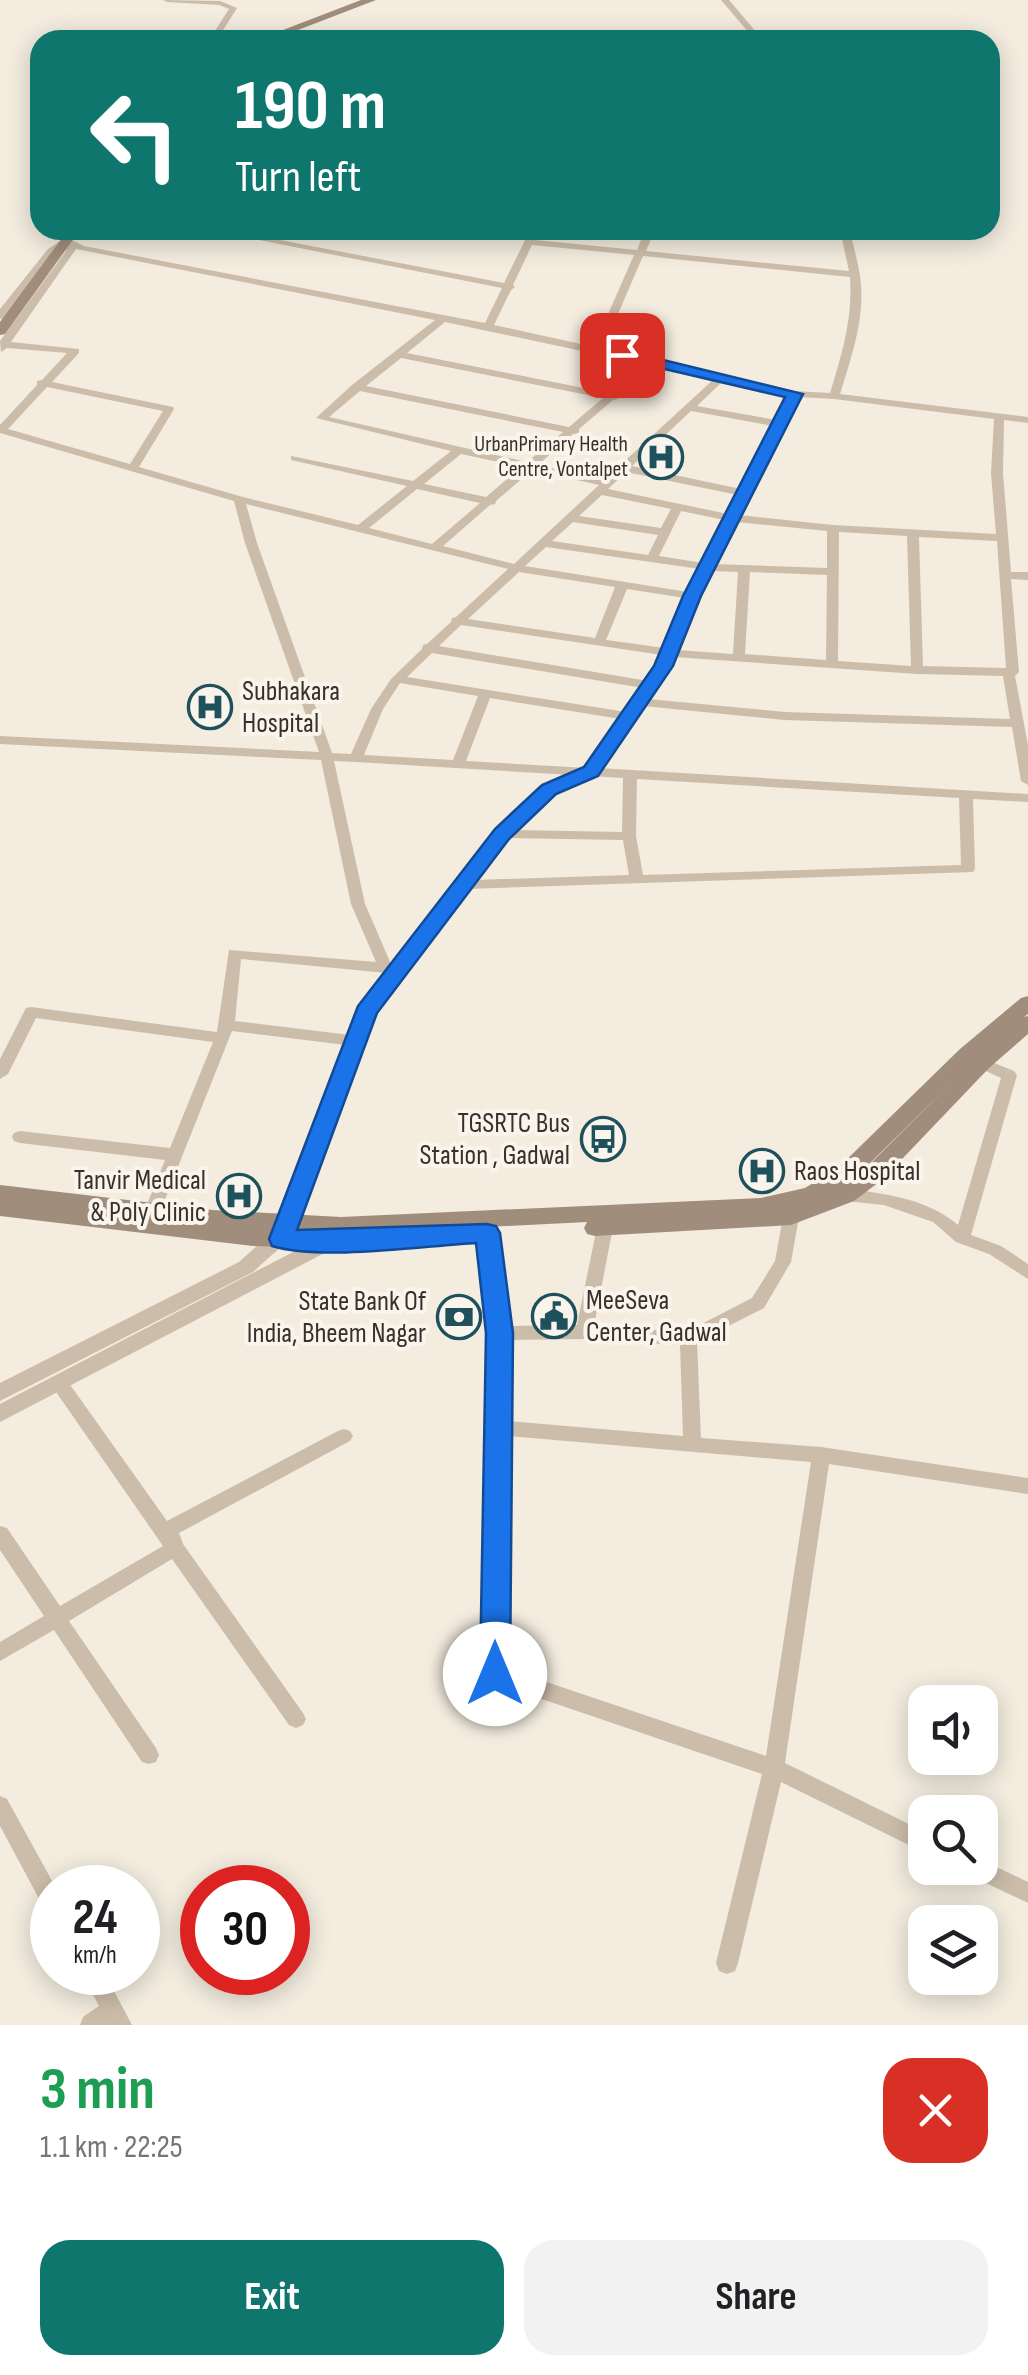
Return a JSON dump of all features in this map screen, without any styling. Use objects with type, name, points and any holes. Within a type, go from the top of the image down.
[{"type":"main road","points":[[289,30],[371,0]]},
{"type":"main road","points":[[1,342],[67,242]]},
{"type":"main road","points":[[336,1233],[761,1206],[811,1195],[866,1158],[967,1054],[1028,1003]]},
{"type":"main road","points":[[0,1208],[336,1233],[487,1233],[791,1217],[846,1195],[876,1173],[982,1063],[1028,1023]]},
{"type":"main road","points":[[0,1193],[286,1232]]},
{"type":"street","points":[[168,0],[220,3],[232,8],[219,30]]},
{"type":"street","points":[[726,0],[751,30]]},
{"type":"street","points":[[266,240],[510,287]]},
{"type":"street","points":[[606,328],[646,240]]},
{"type":"street","points":[[834,396],[858,316],[856,274],[848,240]]},
{"type":"street","points":[[0,316],[51,251],[67,242],[652,361],[795,394],[1028,420]]},
{"type":"street","points":[[488,327],[530,242],[856,274]]},
{"type":"street","points":[[443,318],[320,418],[532,468],[677,508],[732,518],[1002,538]]},
{"type":"street","points":[[1,342],[74,351],[1,430],[239,499],[516,568],[692,596]]},
{"type":"street","points":[[401,355],[614,396]]},
{"type":"street","points":[[436,546],[532,468],[652,361]]},
{"type":"street","points":[[356,758],[377,710],[397,678],[720,379]]},
{"type":"street","points":[[42,383],[169,409],[134,466]]},
{"type":"street","points":[[356,386],[574,431]]},
{"type":"street","points":[[0,1393],[246,1267],[286,1232],[366,1011],[393,968],[467,885],[502,834],[549,790],[591,772],[671,653],[692,596],[795,394]]},
{"type":"street","points":[[690,408],[781,424]]},
{"type":"street","points":[[999,417],[996,474],[1011,673],[1028,781]]},
{"type":"street","points":[[362,528],[460,450]]},
{"type":"street","points":[[295,458],[491,502]]},
{"type":"street","points":[[626,468],[744,492]]},
{"type":"street","points":[[239,499],[251,543],[328,757],[358,904],[393,968]]},
{"type":"street","points":[[652,559],[677,508]]},
{"type":"street","points":[[571,518],[663,532]]},
{"type":"street","points":[[832,664],[833,528]]},
{"type":"street","points":[[913,532],[917,670]]},
{"type":"street","points":[[544,543],[708,567],[832,572]]},
{"type":"street","points":[[739,658],[744,567]]},
{"type":"street","points":[[1005,575],[1028,576]]},
{"type":"street","points":[[599,642],[622,586]]},
{"type":"street","points":[[456,621],[671,653],[1028,676]]},
{"type":"street","points":[[427,648],[650,685]]},
{"type":"street","points":[[397,678],[626,716]]},
{"type":"street","points":[[458,764],[485,694]]},
{"type":"street","points":[[637,702],[785,716],[1018,723]]},
{"type":"street","points":[[0,740],[1028,798]]},
{"type":"street","points":[[630,774],[629,836],[637,880]]},
{"type":"street","points":[[467,885],[968,869],[966,795]]},
{"type":"street","points":[[502,834],[629,836]]},
{"type":"street","points":[[152,1212],[224,1031],[234,953],[393,968]]},
{"type":"street","points":[[0,1074],[31,1012],[354,1041]]},
{"type":"street","points":[[962,1238],[1009,1075],[982,1063]]},
{"type":"street","points":[[20,1137],[176,1155]]},
{"type":"street","points":[[846,1195],[885,1199],[939,1218],[962,1238],[995,1250],[1028,1273]]},
{"type":"street","points":[[500,1333],[584,1332],[688,1339],[758,1303],[783,1262],[791,1217]]},
{"type":"street","points":[[584,1332],[606,1227]]},
{"type":"street","points":[[0,1414],[336,1233]]},
{"type":"street","points":[[487,1233],[500,1333],[495,1674],[774,1768],[908,1834]]},
{"type":"street","points":[[688,1339],[692,1441]]},
{"type":"street","points":[[60,1384],[296,1719]]},
{"type":"street","points":[[497,1428],[821,1454],[1028,1486]]},
{"type":"street","points":[[175,1548],[168,1530],[344,1436]]},
{"type":"street","points":[[727,1963],[774,1768],[821,1454]]},
{"type":"street","points":[[0,1534],[148,1755]]},
{"type":"street","points":[[0,1652],[175,1548]]},
{"type":"street","points":[[0,1806],[32,1865]]},
{"type":"street","points":[[998,1879],[1028,1893]]},
{"type":"street","points":[[90,2025],[116,2017]]},
{"type":"place","name":"UrbanPrimary Health Centre, Vontalpet","points":[[661,457]]},
{"type":"place","name":"Subhakara Hospital","points":[[210,707]]},
{"type":"place","name":"TGSRTC Bus Station , Gadwal","points":[[603,1139]]},
{"type":"place","name":"Raos Hospital","points":[[762,1171]]},
{"type":"place","name":"Tanvir Medical & Poly Clinic","points":[[239,1196]]},
{"type":"place","name":"MeeSeva Center, Gadwal","points":[[554,1316]]},
{"type":"place","name":"State Bank Of India, Bheem Nagar","points":[[459,1317]]},
{"type":"route","points":[[495,1674],[500,1333],[487,1233],[331,1241],[281,1239],[290,1224],[366,1011],[467,885],[502,834],[549,790],[591,772],[664,666],[692,596],[795,394],[622,355]]}]
